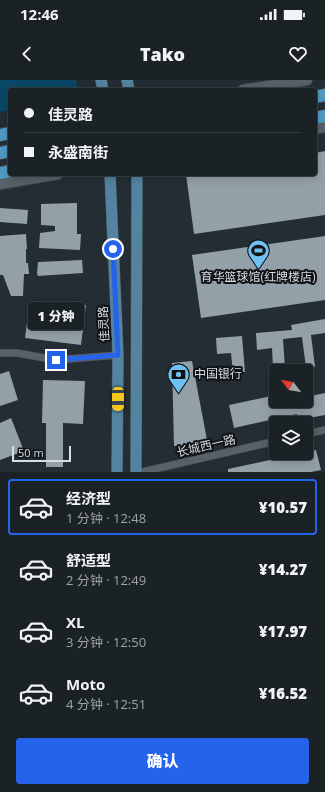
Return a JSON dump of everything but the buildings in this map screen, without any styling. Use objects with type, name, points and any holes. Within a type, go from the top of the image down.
[{"type":"main road","points":[[256,88],[307,80]]},
{"type":"main road","points":[[0,184],[46,176]]},
{"type":"main road","name":"佳灵路","points":[[110,176],[118,355],[117,472]]},
{"type":"main road","points":[[136,176],[136,472]]},
{"type":"street","points":[[0,352],[17,353],[56,360],[118,355]]},
{"type":"street","points":[[313,433],[325,430]]},
{"type":"street","name":"长城西一路","points":[[142,472],[269,443]]},
{"type":"shaded area","points":[[0,80],[76,80],[76,88],[8,88],[8,110],[0,112]]},
{"type":"place","name":"育华篮球馆(红牌楼店)","points":[[258,270]]},
{"type":"place","name":"中国银行","points":[[179,394]]},
{"type":"route","points":[[56,360],[118,355],[113,249]]}]
